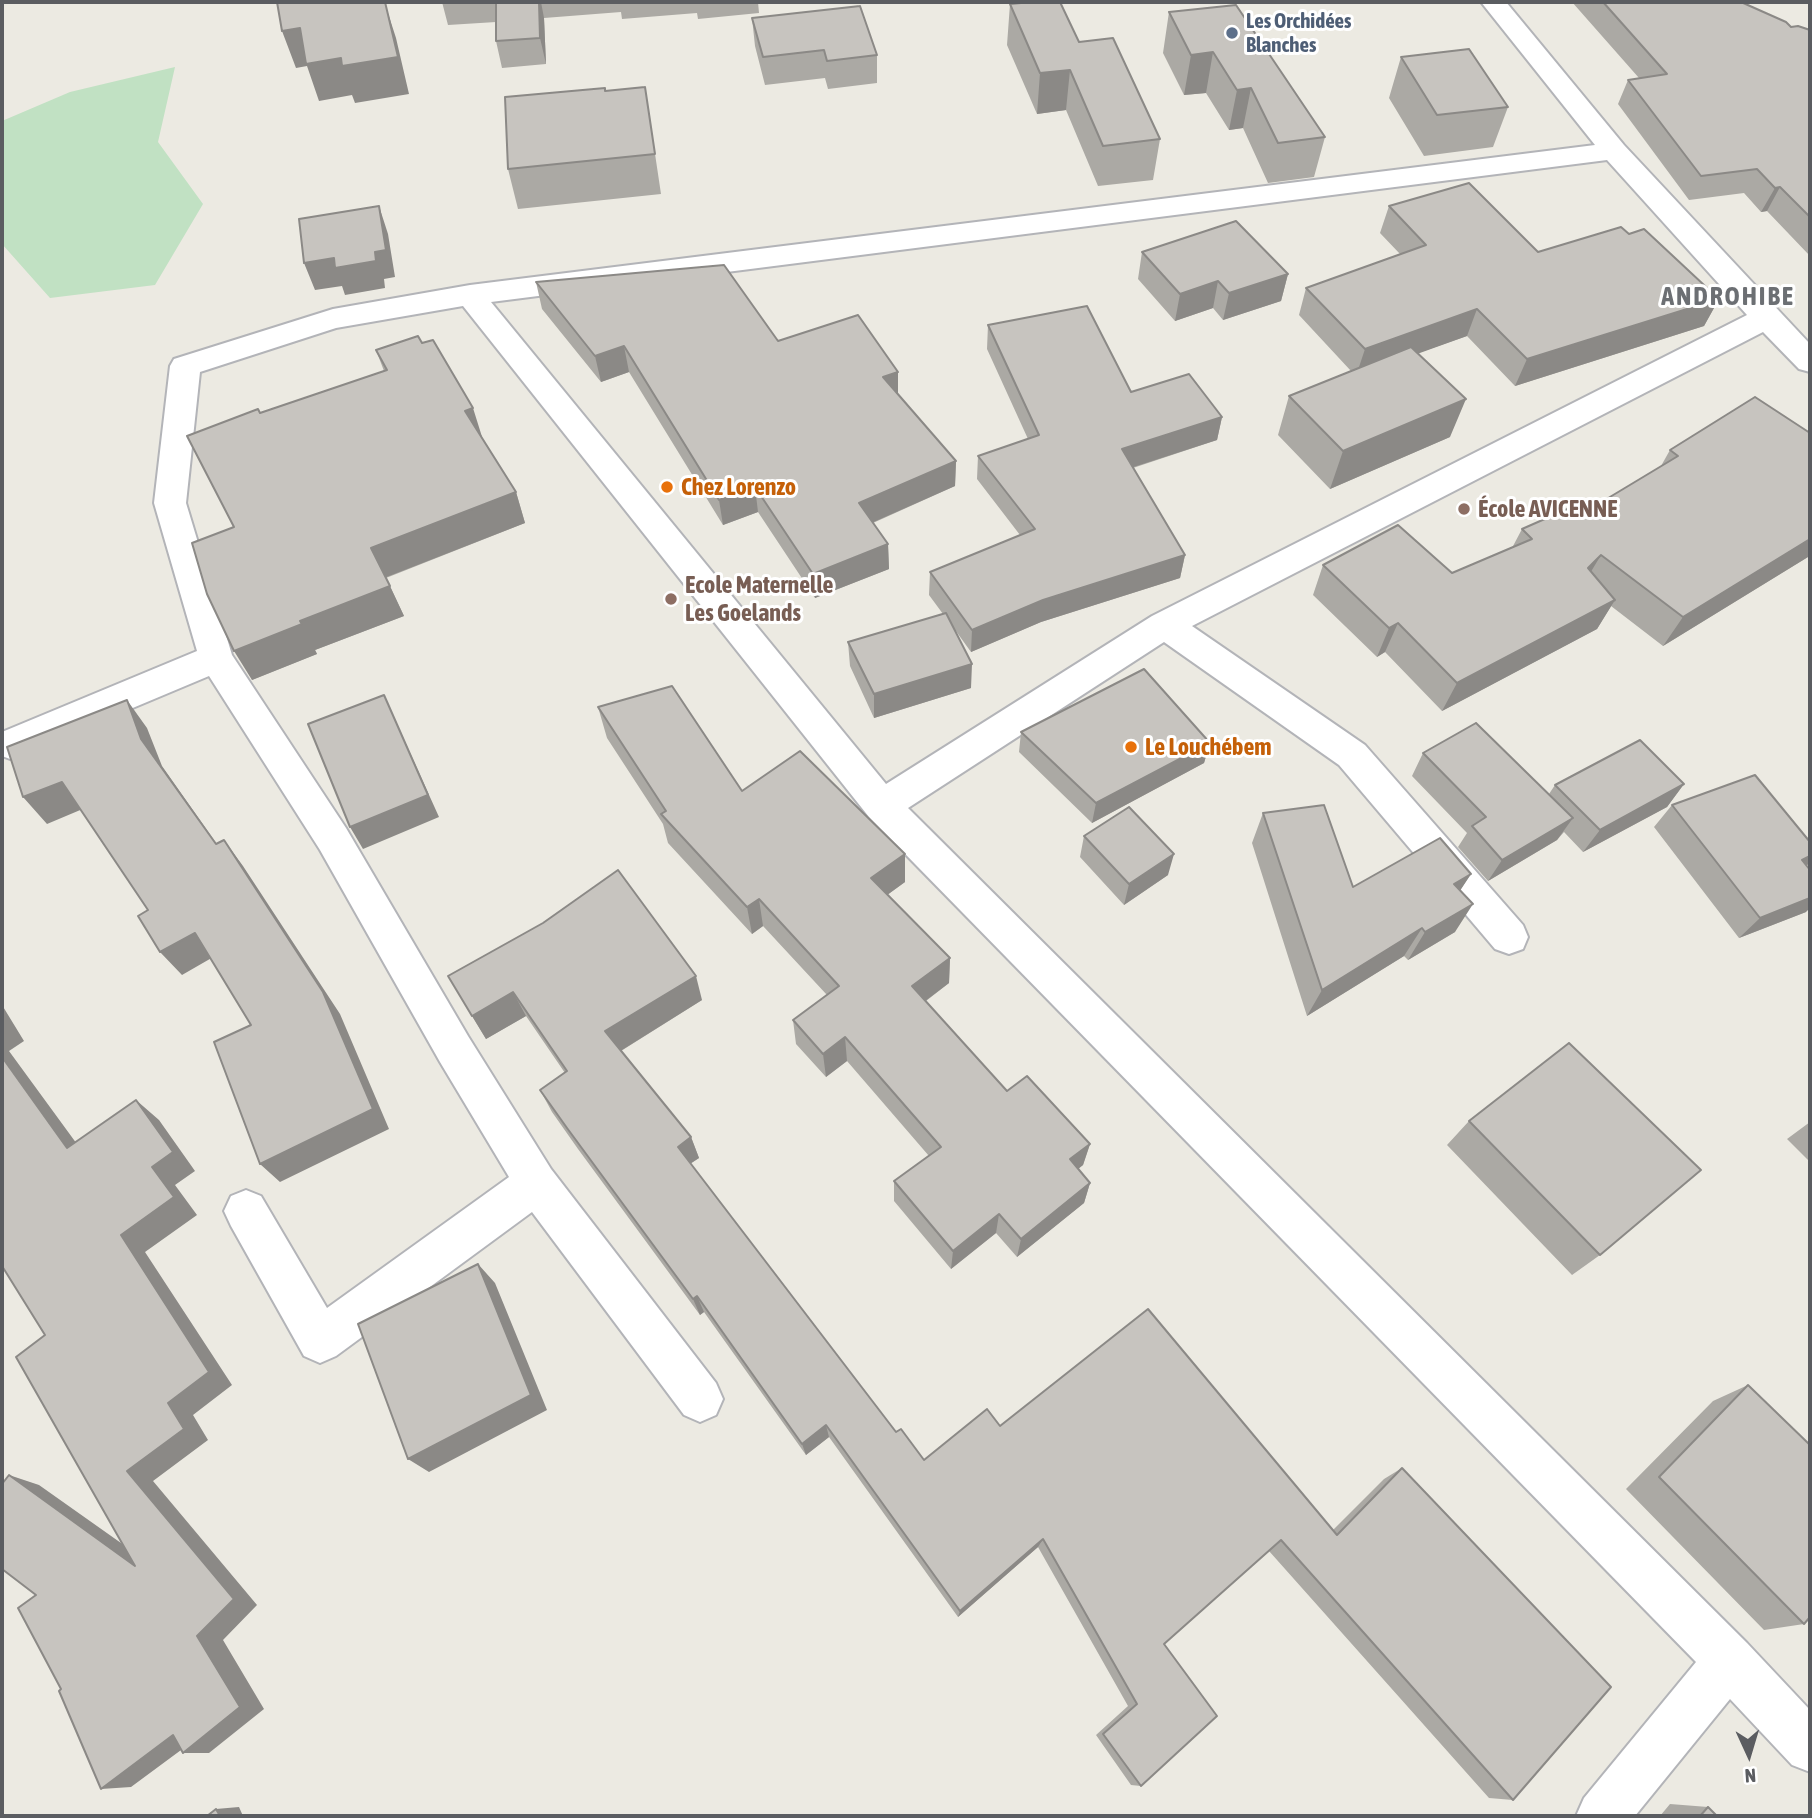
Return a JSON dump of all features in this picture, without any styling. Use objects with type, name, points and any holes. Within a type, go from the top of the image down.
[{"type":"street","points":[[1493,2],[1614,151],[1766,318],[1810,362]]},
{"type":"street","points":[[700,1399],[536,1183],[454,1049],[333,839],[216,658],[170,503],[185,366],[333,319],[470,295],[1614,151]]},
{"type":"street","points":[[470,295],[882,806],[1729,1661],[1810,1747]]},
{"type":"street","points":[[882,806],[1164,625],[1766,318]]},
{"type":"street","points":[[1164,625],[1352,755],[1509,937]]},
{"type":"street","points":[[10,744],[216,658]]},
{"type":"street","points":[[246,1211],[320,1340],[536,1183]]},
{"type":"street","points":[[1602,1816],[1729,1661]]},
{"type":"green space","points":[[175,67],[158,142],[203,204],[155,285],[50,298],[2,244],[2,121],[70,92]]},
{"type":"building","points":[[277,2],[385,2],[398,57],[342,66],[341,58],[306,64],[300,28],[282,31]]},
{"type":"building","points":[[496,2],[539,2],[540,38],[496,41]]},
{"type":"building","points":[[1060,2],[1079,42],[1113,38],[1160,139],[1103,146],[1070,70],[1040,73],[1010,4]]},
{"type":"building","points":[[1603,2],[1741,2],[1786,22],[1791,27],[1810,30],[1810,217],[1757,169],[1701,176],[1628,80],[1667,74]]},
{"type":"building","points":[[1236,5],[1325,137],[1278,143],[1251,88],[1237,90],[1213,52],[1191,55],[1169,12]]},
{"type":"building","points":[[860,6],[877,55],[827,61],[824,50],[763,57],[752,18]]},
{"type":"building","points":[[1469,49],[1508,107],[1437,115],[1401,57]]},
{"type":"building","points":[[645,87],[655,154],[508,169],[505,97]]},
{"type":"building","points":[[1469,183],[1538,252],[1621,227],[1629,234],[1644,229],[1719,299],[1527,359],[1477,309],[1365,349],[1306,288],[1426,245],[1389,206]]},
{"type":"building","points":[[379,206],[386,250],[375,252],[376,261],[335,268],[334,258],[304,263],[299,219]]},
{"type":"building","points":[[1236,221],[1288,274],[1229,293],[1218,281],[1180,294],[1142,252]]},
{"type":"building","points":[[724,265],[778,341],[858,315],[898,372],[883,377],[956,461],[859,503],[888,544],[813,574],[755,487],[719,500],[624,346],[595,356],[536,282]]},
{"type":"building","points":[[1087,306],[1131,392],[1189,374],[1222,417],[1122,449],[1185,555],[1043,600],[972,630],[930,572],[1035,529],[978,456],[1039,435],[988,325]]},
{"type":"building","points":[[418,336],[422,343],[433,340],[473,408],[465,411],[516,492],[371,548],[390,586],[300,621],[302,624],[234,651],[207,594],[192,543],[234,527],[187,436],[258,409],[260,413],[387,370],[376,350]]},
{"type":"building","points":[[1411,347],[1466,399],[1343,451],[1289,396]]},
{"type":"building","points":[[1755,397],[1810,433],[1810,539],[1683,617],[1601,555],[1588,568],[1615,600],[1457,683],[1398,623],[1389,628],[1323,565],[1398,525],[1452,573],[1532,539],[1522,529],[1572,507],[1580,515],[1678,456],[1670,450]]},
{"type":"building","points":[[946,613],[972,664],[874,694],[848,642]]},
{"type":"building","points":[[1144,669],[1210,743],[1096,803],[1021,732]]},
{"type":"building","points":[[672,686],[742,791],[800,751],[905,854],[871,878],[950,958],[912,986],[1007,1091],[1027,1076],[1090,1144],[1070,1159],[1090,1183],[1021,1239],[999,1214],[953,1251],[894,1181],[941,1147],[845,1037],[823,1054],[793,1020],[839,986],[759,899],[747,907],[661,814],[666,811],[598,707]]},
{"type":"building","points":[[384,695],[428,795],[350,827],[308,724]]},
{"type":"building","points":[[127,700],[141,739],[216,844],[224,840],[323,992],[373,1109],[260,1164],[214,1042],[251,1025],[195,933],[160,952],[138,916],[148,910],[62,782],[23,797],[7,747]]},
{"type":"building","points":[[1476,723],[1573,818],[1502,860],[1472,826],[1486,817],[1423,753]]},
{"type":"building","points":[[1640,740],[1684,784],[1600,830],[1555,785]]},
{"type":"building","points":[[1755,775],[1810,842],[1810,856],[1802,860],[1810,870],[1810,898],[1760,918],[1672,805]]},
{"type":"building","points":[[1324,805],[1353,887],[1440,838],[1471,874],[1454,884],[1473,904],[1425,932],[1422,928],[1322,990],[1263,813]]},
{"type":"building","points":[[1129,807],[1174,854],[1129,884],[1084,836]]},
{"type":"building","points":[[618,870],[696,976],[605,1031],[691,1137],[678,1147],[896,1432],[901,1429],[924,1460],[987,1409],[1000,1426],[1148,1309],[1337,1535],[1402,1468],[1611,1687],[1513,1800],[1281,1540],[1164,1644],[1217,1716],[1141,1786],[1103,1734],[1137,1704],[1043,1539],[960,1611],[826,1425],[802,1444],[697,1296],[693,1299],[567,1128],[540,1090],[567,1071],[513,992],[472,1016],[448,976],[543,923]]},
{"type":"building","points":[[1569,1043],[1701,1170],[1600,1255],[1469,1121]]},
{"type":"building","points":[[2,1057],[67,1148],[136,1100],[173,1152],[152,1167],[174,1197],[121,1235],[209,1372],[168,1403],[184,1429],[127,1471],[234,1599],[197,1636],[240,1707],[183,1753],[173,1735],[101,1789],[59,1691],[61,1689],[18,1608],[36,1595],[2,1569],[2,1484],[9,1475],[135,1566],[16,1357],[45,1335],[2,1266]]},
{"type":"building","points":[[478,1264],[531,1395],[408,1459],[358,1324]]},
{"type":"building","points":[[1748,1385],[1810,1445],[1810,1617],[1804,1624],[1659,1477]]},
{"type":"building","points":[[1708,1807],[1717,1816],[1700,1816]]},
{"type":"building","points":[[216,1809],[220,1816],[207,1816]]},
{"type":"place","name":"Les Orchidées Blanches","points":[[1232,33]]},
{"type":"place","name":"Chez Lorenzo","points":[[667,487]]},
{"type":"place","name":"École AVICENNE","points":[[1464,509]]},
{"type":"place","name":"Ecole Maternelle Les Goelands","points":[[671,599]]},
{"type":"place","name":"Le Louchébem","points":[[1131,747]]},
{"type":"district","name":"ANDROHIBE","points":[[1728,297]]}]
